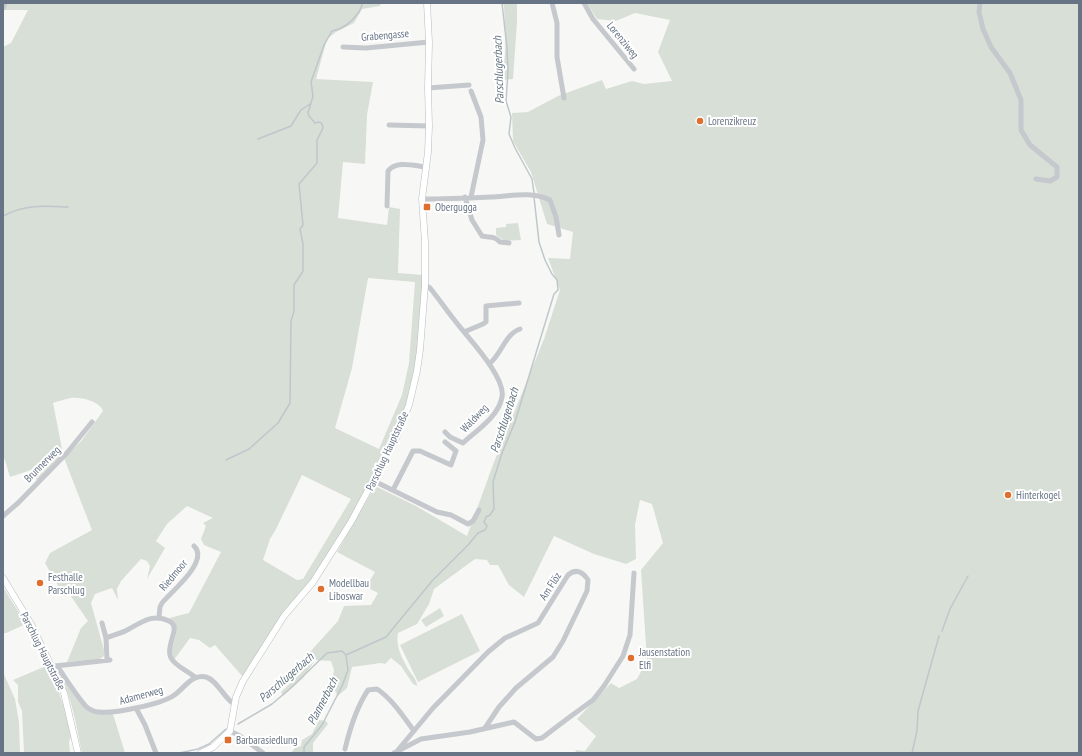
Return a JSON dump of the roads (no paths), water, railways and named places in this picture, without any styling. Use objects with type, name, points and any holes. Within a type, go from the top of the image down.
[{"type":"main road","name":"Parschlug Hauptstraße","points":[[230,731],[238,689],[284,616],[313,582],[351,522],[396,438],[409,405],[420,350],[426,285],[422,199],[429,126],[427,3]]},
{"type":"main road","name":"Parschlug Hauptstraße","points":[[3,578],[55,667],[64,693],[78,753]]},
{"type":"main road","points":[[201,753],[213,747],[230,731]]},
{"type":"street","points":[[3,8],[5,3]]},
{"type":"street","points":[[552,3],[557,23],[557,57],[564,98]]},
{"type":"street","name":"Lorenziweg","points":[[584,3],[593,20],[634,69]]},
{"type":"street","points":[[980,3],[979,12],[983,29],[991,47],[1010,73],[1021,100],[1021,130],[1030,145],[1057,167],[1057,177],[1050,181],[1036,179]]},
{"type":"street","name":"Grabengasse","points":[[343,47],[366,48],[428,42]]},
{"type":"street","points":[[428,87],[469,85]]},
{"type":"street","points":[[471,91],[481,117],[483,140],[468,197],[472,220],[482,236],[492,236],[497,238],[500,242],[509,243]]},
{"type":"street","points":[[389,125],[429,126]]},
{"type":"street","points":[[387,206],[388,171],[390,168],[401,165],[426,167]]},
{"type":"street","points":[[422,199],[534,195],[543,197],[550,200],[556,217],[559,235]]},
{"type":"street","name":"Waldweg","points":[[426,285],[430,288],[489,364],[502,390],[499,406],[486,422],[464,443],[450,438],[445,432]]},
{"type":"street","points":[[464,332],[486,322],[486,306],[519,303]]},
{"type":"street","points":[[489,364],[495,360],[511,334],[520,329]]},
{"type":"street","name":"Brunnerweg","points":[[3,516],[18,503],[66,454],[92,422]]},
{"type":"street","points":[[393,490],[413,451],[420,451],[451,465],[456,451],[445,442]]},
{"type":"street","points":[[374,480],[437,512],[451,515],[468,524],[473,521],[479,510]]},
{"type":"street","name":"Riedmoor","points":[[159,617],[162,602],[186,578],[195,564],[198,549],[194,546]]},
{"type":"street","name":"Am Flöz","points":[[396,752],[433,708],[488,652],[505,638],[538,623],[572,571],[577,571],[585,575],[588,580],[587,591],[563,641],[553,657],[516,688],[485,728]]},
{"type":"street","name":"Am Flöz","points":[[396,752],[421,739],[458,734],[514,722],[536,739],[542,738],[593,700],[604,686],[622,656],[630,635],[634,573]]},
{"type":"street","points":[[106,638],[121,633],[146,620],[159,617],[167,620],[174,625],[175,628],[170,652],[170,656],[173,660],[195,677],[208,677],[229,701],[234,704]]},
{"type":"street","points":[[55,667],[108,660],[106,638],[102,623]]},
{"type":"street","name":"Adamerweg","points":[[55,667],[86,707],[97,712],[110,713],[136,708],[173,696],[195,677]]},
{"type":"street","points":[[345,749],[351,726],[368,690],[376,689],[391,700],[414,731]]},
{"type":"street","points":[[136,708],[145,725],[156,753]]},
{"type":"street","points":[[230,731],[240,736],[262,752]]},
{"type":"waterway","points":[[226,460],[249,449],[278,423],[290,403],[291,321],[294,311],[294,285],[303,271],[303,244],[300,229],[303,225],[299,184],[317,163],[317,140],[323,128],[322,124],[320,122],[315,123],[308,113],[313,96],[311,82],[324,45],[332,31],[340,29],[350,22],[359,12],[363,3]]},
{"type":"waterway","name":"Parschlugerbach","points":[[502,3],[508,72],[506,101],[511,117],[509,134],[532,179],[534,193]]},
{"type":"waterway","points":[[258,139],[291,126],[301,110],[310,104]]},
{"type":"waterway","name":"Parschlugerbach","points":[[238,724],[272,704],[327,653],[342,651],[346,655],[386,637],[432,581],[478,533],[485,530],[487,526],[484,522],[486,517],[490,515],[494,509],[493,482],[502,453],[515,422],[554,294],[558,290],[557,280],[552,274],[545,260],[539,242],[534,197]]},
{"type":"waterway","points":[[3,216],[19,209],[42,206],[68,207]]},
{"type":"waterway","points":[[942,631],[950,609],[968,576]]},
{"type":"waterway","points":[[912,753],[917,731],[918,711],[939,636]]},
{"type":"waterway","name":"Plannerbach","points":[[304,753],[304,747],[322,725],[342,686],[348,670],[346,655]]},
{"type":"waterway","name":"Parschlugerbach","points":[[179,753],[198,749],[209,744],[226,729]]},
{"type":"place","name":"Lorenzikreuz","points":[[700,121]]},
{"type":"place","name":"Obergugga","points":[[427,207]]},
{"type":"place","name":"Hinterkogel","points":[[1008,495]]},
{"type":"place","name":"Festhalle Parschlug","points":[[40,583]]},
{"type":"place","name":"Modellbau Liboswar","points":[[321,589]]},
{"type":"place","name":"Jausenstation Elfi","points":[[631,658]]},
{"type":"place","name":"Barbarasiedlung","points":[[228,740]]}]
